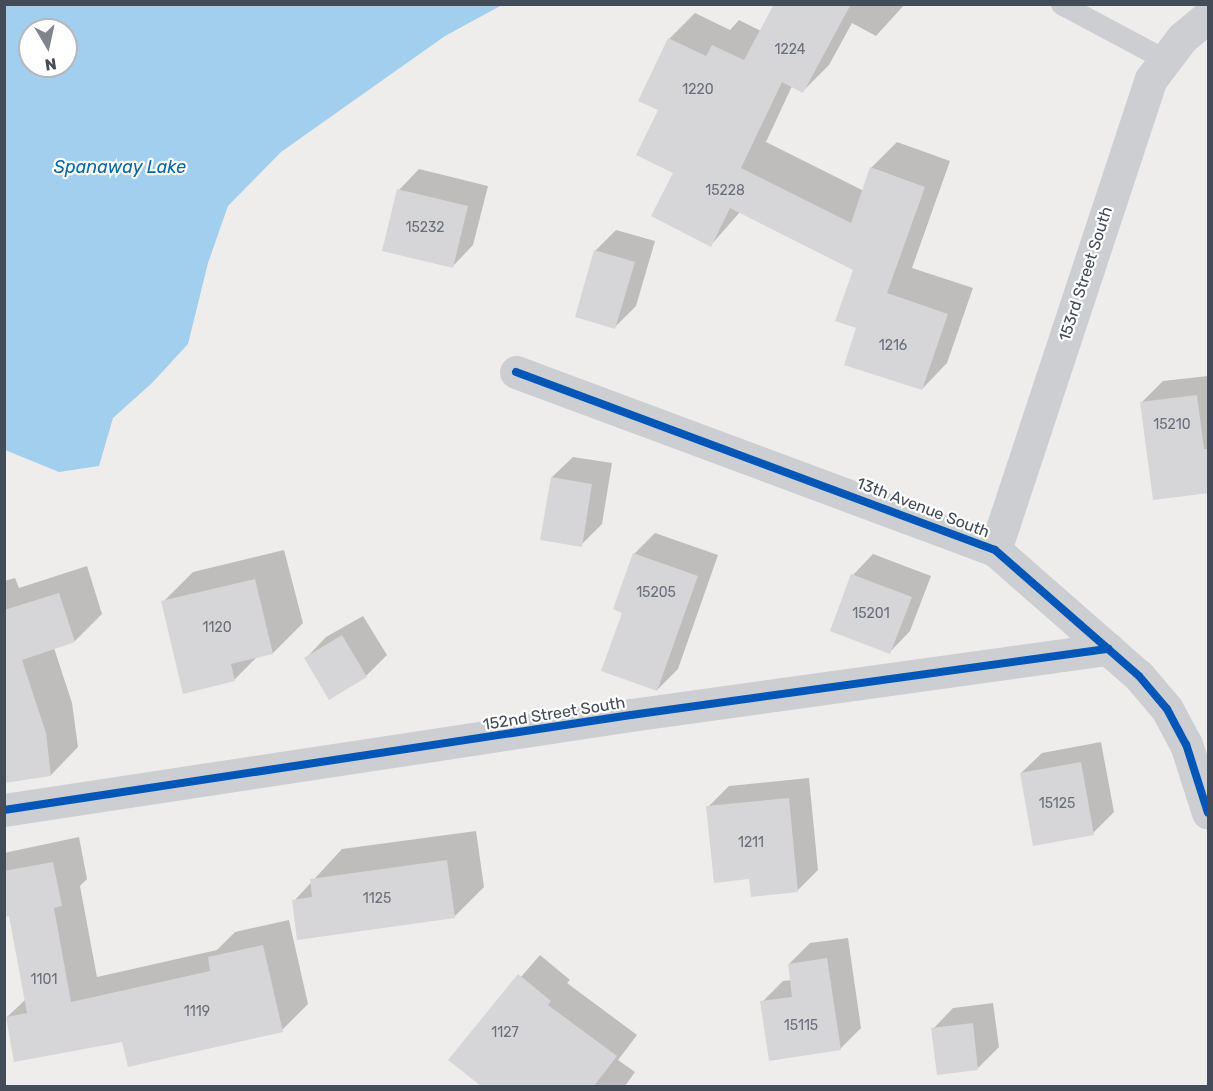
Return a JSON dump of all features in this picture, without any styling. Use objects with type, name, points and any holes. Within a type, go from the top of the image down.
[{"type":"street","name":"153rd Street South","points":[[995,550],[1152,79],[1164,58],[1209,16]]},
{"type":"street","name":"13th Avenue South","points":[[516,372],[995,550],[1108,650],[1167,709],[1186,744],[1209,813]]},
{"type":"street","name":"152nd Street South","points":[[4,810],[631,715],[1108,650]]},
{"type":"lane","points":[[1061,4],[1164,58]]},
{"type":"water","name":"Spanaway Lake","points":[[5,4],[502,4],[445,36],[281,152],[228,206],[208,263],[188,344],[152,383],[113,418],[99,466],[59,472],[5,450]]},
{"type":"building","points":[[774,4],[851,4],[803,93],[782,82],[741,168],[851,223],[870,167],[925,187],[887,293],[948,314],[922,390],[844,365],[856,328],[835,321],[853,270],[730,208],[711,247],[651,216],[673,173],[636,155],[658,110],[638,101],[668,38],[706,56],[712,45],[744,60]]},
{"type":"building","points":[[397,189],[468,206],[453,268],[382,251]]},
{"type":"building","points":[[594,250],[635,262],[615,329],[575,317]]},
{"type":"building","points":[[1197,395],[1204,449],[1209,449],[1209,493],[1153,500],[1140,402]]},
{"type":"building","points":[[551,477],[592,484],[582,547],[540,540]]},
{"type":"building","points":[[633,553],[698,576],[657,691],[601,671],[622,613],[613,609]]},
{"type":"building","points":[[851,574],[912,597],[890,654],[830,631]]},
{"type":"building","points":[[255,579],[273,654],[231,664],[235,681],[183,694],[161,601]]},
{"type":"building","points":[[59,593],[75,642],[22,660],[46,733],[51,776],[4,783],[4,610]]},
{"type":"building","points":[[342,635],[367,677],[329,700],[304,658]]},
{"type":"building","points":[[1081,762],[1094,835],[1033,846],[1020,773]]},
{"type":"building","points":[[789,798],[798,892],[751,897],[749,879],[714,883],[706,806]]},
{"type":"building","points":[[447,860],[455,918],[297,940],[292,900],[312,897],[310,879]]},
{"type":"building","points":[[53,862],[62,906],[54,908],[71,1002],[210,971],[208,957],[263,945],[283,1032],[128,1067],[122,1042],[14,1062],[6,1017],[27,1013],[9,916],[4,917],[4,871]]},
{"type":"building","points":[[827,958],[841,1050],[769,1061],[760,1001],[792,997],[788,964]]},
{"type":"building","points":[[518,974],[551,1001],[548,1005],[617,1056],[594,1086],[481,1086],[448,1060]]},
{"type":"building","points":[[973,1023],[978,1070],[937,1075],[931,1028]]},
{"type":"cycle path","points":[[516,372],[995,550],[1139,676],[1167,709],[1186,744],[1208,813]]},
{"type":"cycle path","points":[[4,810],[631,715],[1108,649]]}]
